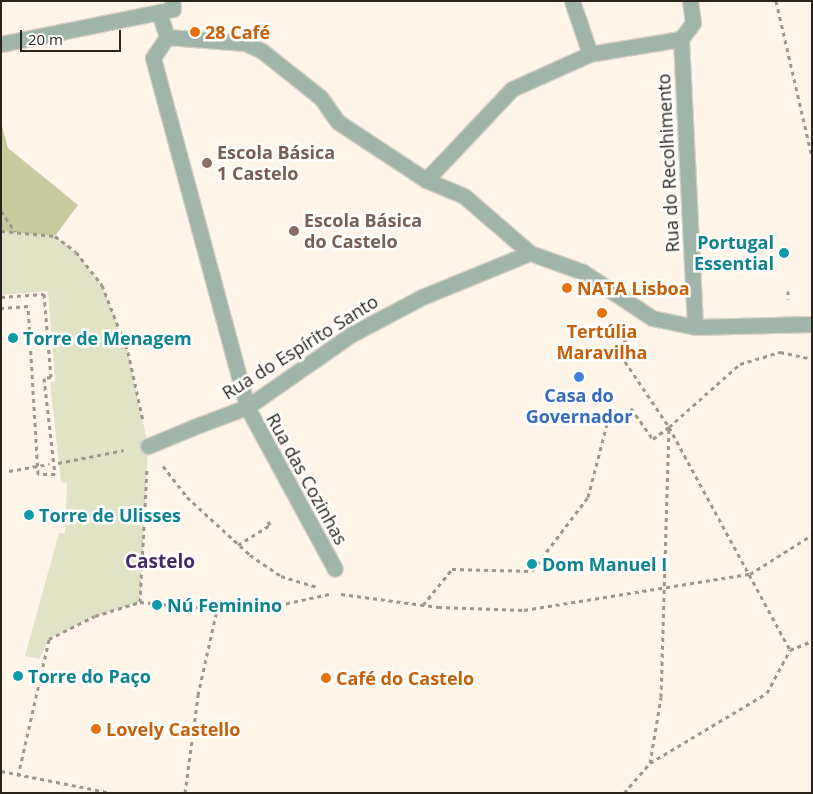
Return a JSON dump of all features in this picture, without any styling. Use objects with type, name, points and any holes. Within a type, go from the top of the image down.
[{"type":"street","points":[[1,44],[173,9],[172,1]]},
{"type":"street","points":[[572,1],[590,54]]},
{"type":"street","points":[[426,180],[512,89],[590,54],[681,39],[693,23],[690,1]]},
{"type":"street","points":[[159,12],[167,37],[245,43],[262,51],[321,98],[338,122],[426,180],[464,196],[530,253],[583,272],[652,318],[695,327],[812,324]]},
{"type":"street","name":"Rua das Cozinhas","points":[[167,37],[153,58],[247,407],[335,569]]},
{"type":"street","name":"Rua do Recolhimento","points":[[681,39],[695,327]]},
{"type":"street","name":"Rua do Espírito Santo","points":[[148,446],[247,407],[352,334],[422,297],[530,253]]},
{"type":"path","points":[[776,1],[812,157]]},
{"type":"path","points":[[1,212],[15,232]]},
{"type":"path","points":[[1,231],[54,236],[76,252],[102,285],[128,352],[148,446],[140,602]]},
{"type":"path","points":[[1,298],[44,294],[51,377],[44,378],[54,474],[38,474],[28,306],[1,308]]},
{"type":"path","points":[[652,318],[616,348],[669,427],[790,650]]},
{"type":"path","points":[[631,408],[653,439],[740,364],[780,352],[812,359]]},
{"type":"path","points":[[423,605],[452,569],[532,572],[588,497],[607,424]]},
{"type":"path","points":[[650,764],[661,697],[669,427]]},
{"type":"path","points":[[58,463],[148,446]]},
{"type":"path","points":[[148,446],[187,497],[238,544],[281,576],[335,593],[423,605],[509,611],[664,589],[750,574],[812,535]]},
{"type":"path","points":[[10,472],[49,464]]},
{"type":"path","points":[[238,544],[270,525],[267,520]]},
{"type":"path","points":[[18,776],[49,640],[95,616],[140,602],[247,612],[335,593]]},
{"type":"path","points":[[185,793],[198,695],[217,609]]},
{"type":"path","points":[[624,793],[650,764],[767,694],[790,650],[812,640]]},
{"type":"path","points":[[1,772],[112,793]]},
{"type":"green space","points":[[1,122],[8,148],[78,205],[55,236],[1,231]]},
{"type":"green space","points":[[1,231],[55,236],[76,252],[102,285],[128,352],[148,446],[140,602],[95,616],[49,639],[39,659],[25,656],[59,533],[65,533],[67,483],[61,482],[50,382],[55,381],[48,291],[1,295]]},
{"type":"place","name":"28 Café","points":[[195,32]]},
{"type":"place","name":"Escola Básica 1 Castelo","points":[[207,163]]},
{"type":"place","name":"Escola Básica do Castelo","points":[[294,231]]},
{"type":"place","name":"Portugal Essential","points":[[784,253]]},
{"type":"place","name":"NATA Lisboa","points":[[567,288]]},
{"type":"place","name":"Tertúlia Maravilha","points":[[602,313]]},
{"type":"place","name":"Torre de Menagem","points":[[13,338]]},
{"type":"place","name":"Casa do Governador","points":[[579,377]]},
{"type":"place","name":"Torre de Ulisses","points":[[29,515]]},
{"type":"place","name":"Dom Manuel I","points":[[532,564]]},
{"type":"place","name":"Nú Feminino","points":[[157,605]]},
{"type":"place","name":"Torre do Paço","points":[[18,676]]},
{"type":"place","name":"Café do Castelo","points":[[326,678]]},
{"type":"place","name":"Lovely Castello","points":[[96,729]]},
{"type":"district","name":"Castelo","points":[[160,562]]}]
